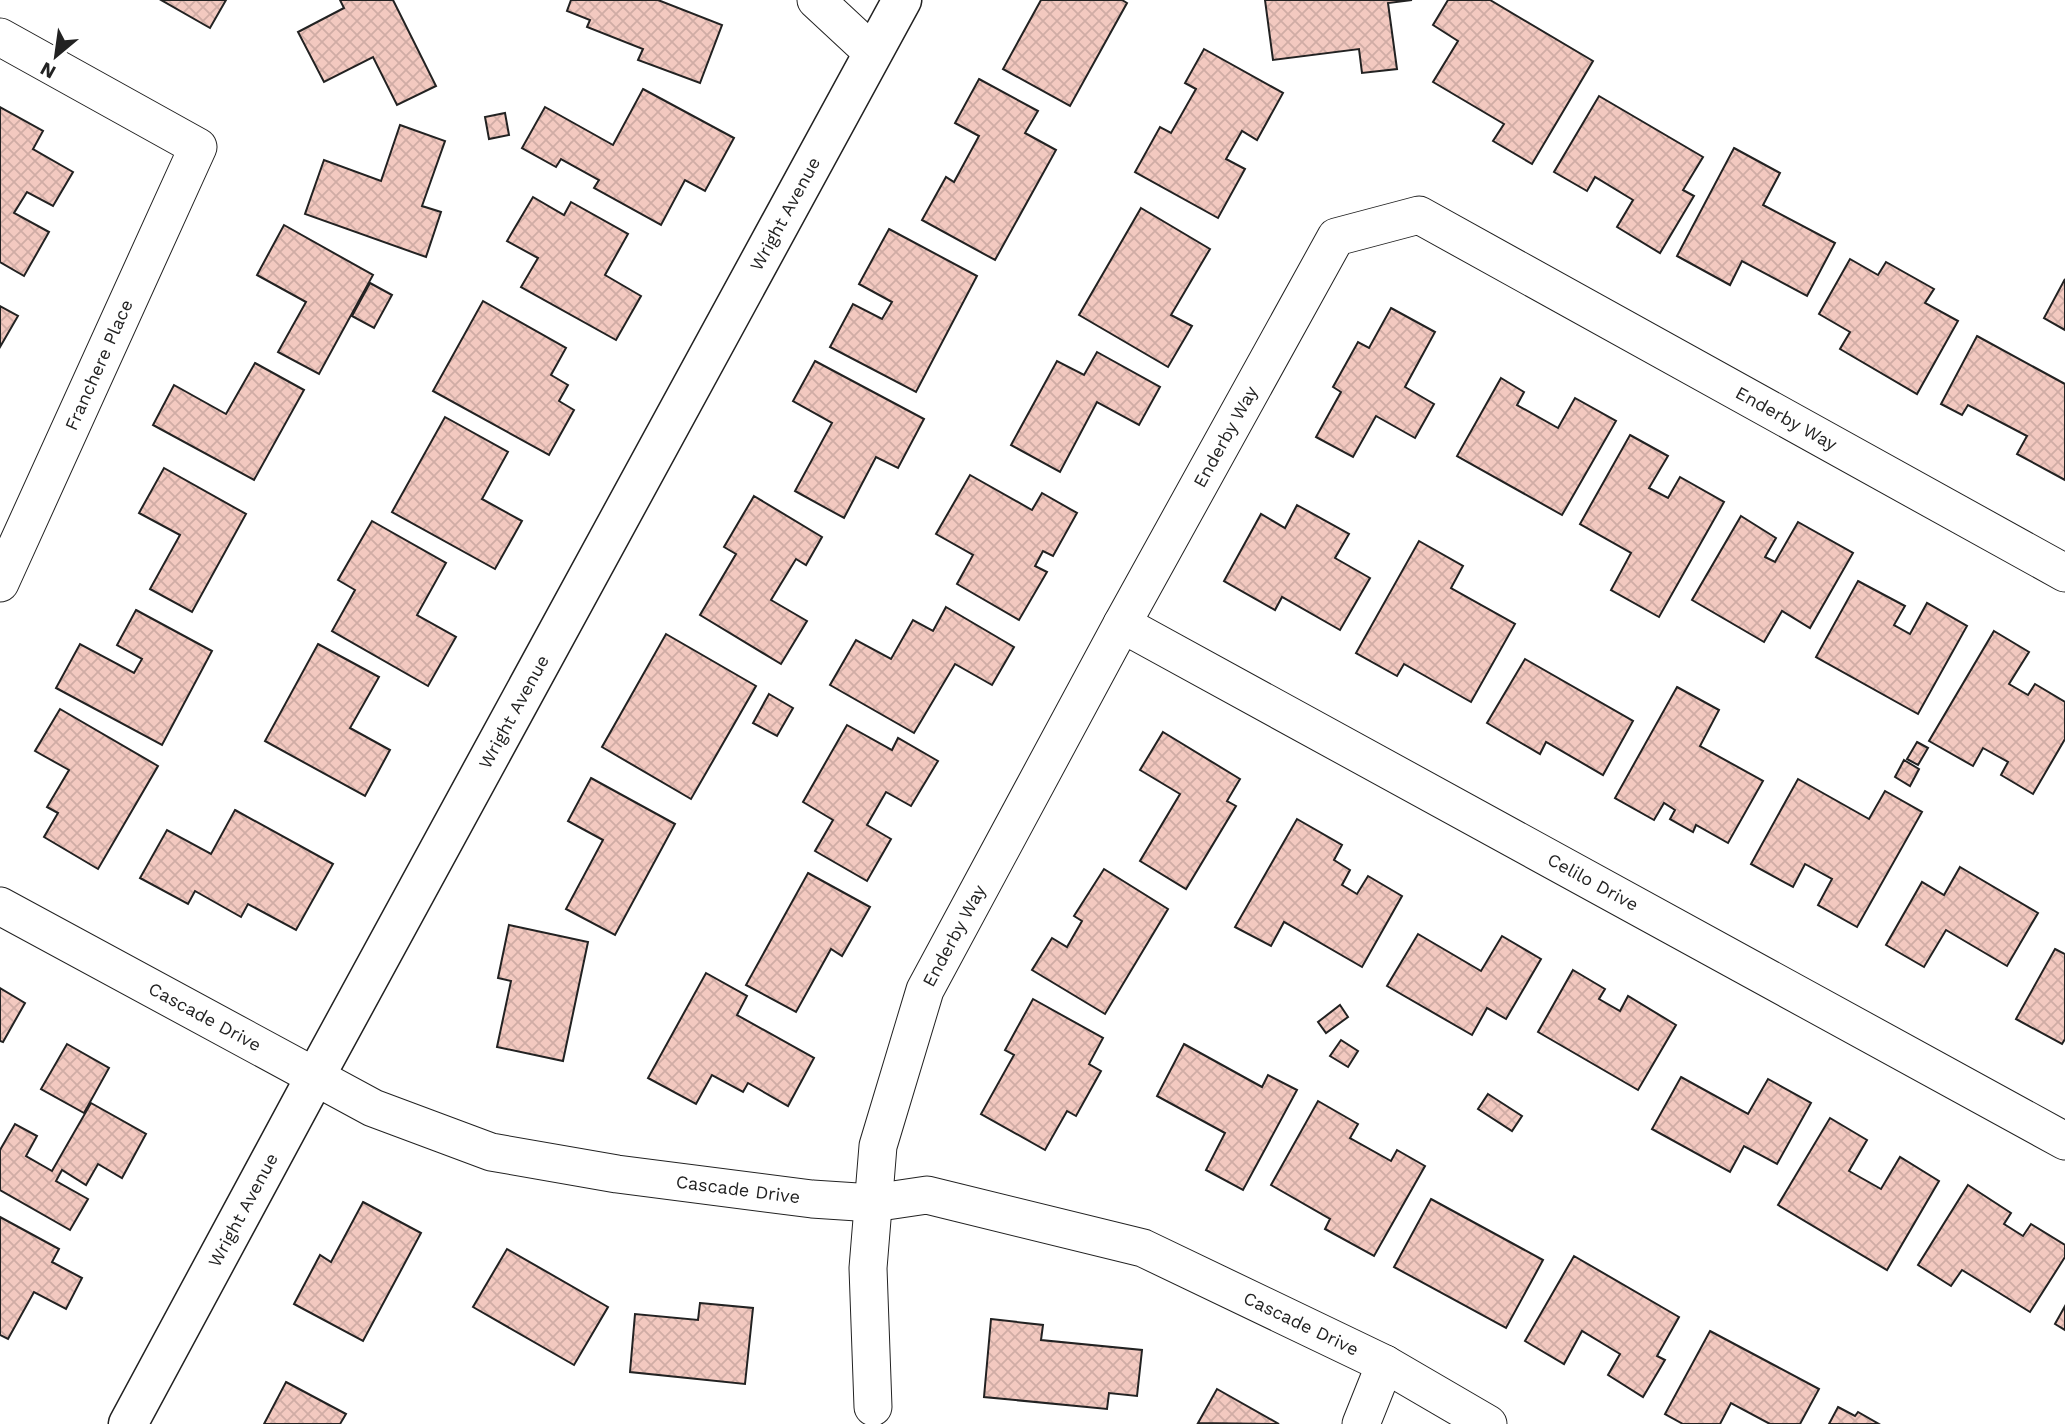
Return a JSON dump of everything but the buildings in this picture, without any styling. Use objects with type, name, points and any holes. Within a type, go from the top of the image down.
[{"type":"street","points":[[816,0],[873,52]]},
{"type":"street","name":"Wright Avenue","points":[[128,1424],[902,0]]},
{"type":"street","name":"Franchere Place","points":[[0,37],[198,147],[0,583]]},
{"type":"street","name":"Enderby Way","points":[[873,1406],[868,1268],[878,1146],[925,990],[1122,624],[1336,237],[1419,215],[2065,573]]},
{"type":"street","name":"Celilo Drive","points":[[1122,624],[2065,1141]]},
{"type":"street","name":"Cascade Drive","points":[[0,906],[373,1108],[491,1152],[617,1174],[812,1199],[873,1203],[927,1195],[1143,1248],[1385,1364],[1488,1424]]},
{"type":"street","points":[[1361,1424],[1385,1364]]}]
